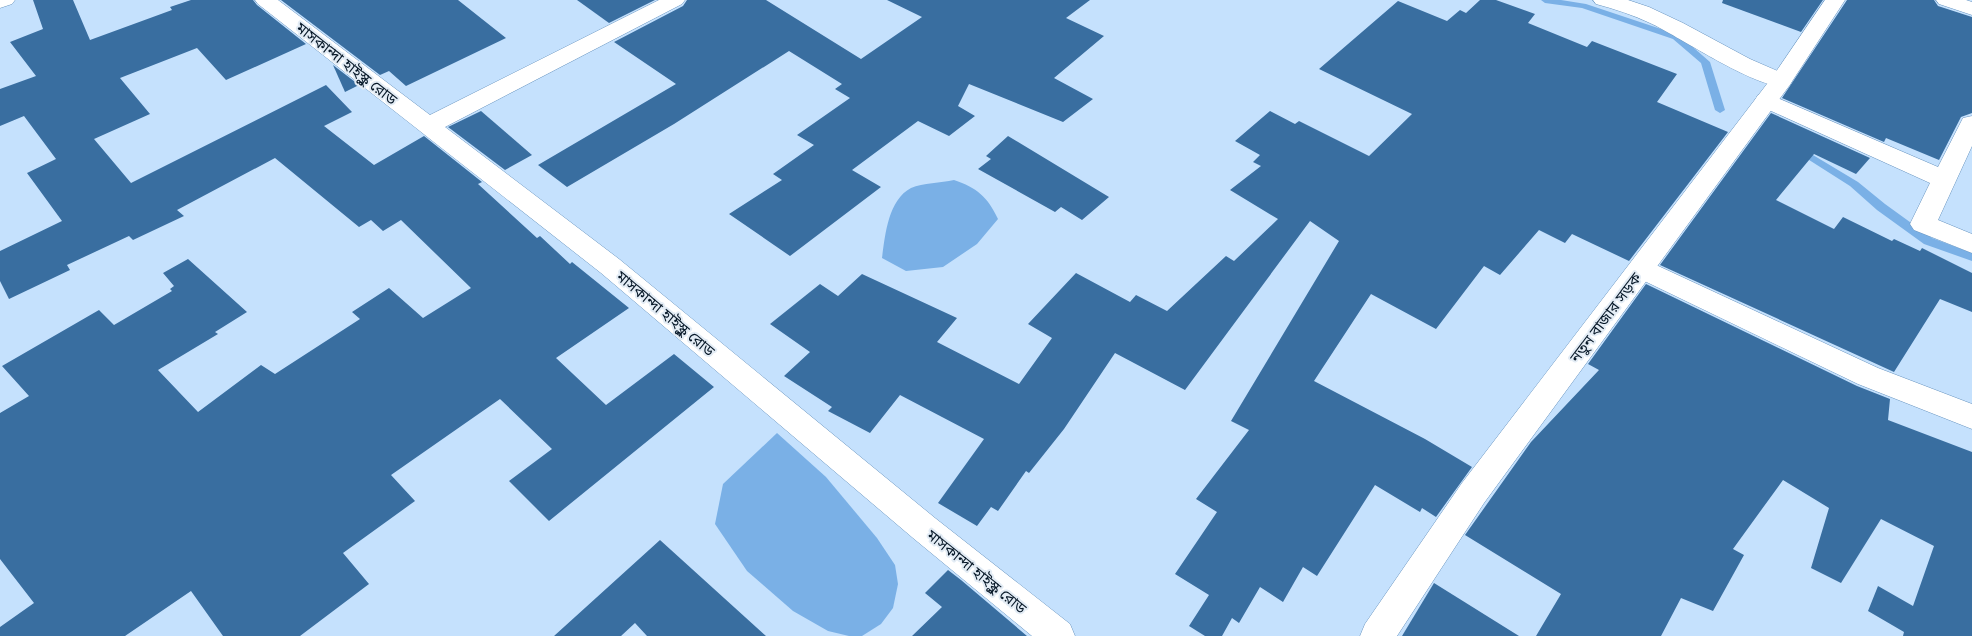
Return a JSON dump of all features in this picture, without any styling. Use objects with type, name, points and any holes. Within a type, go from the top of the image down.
[{"type":"street","points":[[0,2],[5,0]]},
{"type":"street","name":"মাসকান্দা হাইস্কুল রোড","points":[[265,0],[610,266],[924,528],[1058,636]]},
{"type":"street","points":[[428,126],[676,0]]},
{"type":"street","points":[[1603,0],[1626,5],[1652,14],[1742,64],[1774,91],[1944,180]]},
{"type":"street","name":"নতুন বাজার সড়ক","points":[[1377,636],[1473,493],[1774,91],[1835,0]]},
{"type":"street","points":[[1946,0],[1972,9]]},
{"type":"street","points":[[1971,123],[1922,224],[1972,244]]},
{"type":"street","points":[[1641,268],[1868,376],[1972,417]]},
{"type":"water","points":[[954,180],[969,186],[980,194],[990,204],[998,219],[977,244],[943,267],[906,271],[882,258],[889,219],[897,201],[903,194],[916,186]]},
{"type":"water","points":[[777,433],[826,477],[877,538],[895,565],[898,584],[893,608],[881,624],[862,636],[849,636],[828,631],[793,611],[747,571],[715,524],[723,484]]},
{"type":"building","points":[[33,0],[73,0],[90,40],[172,10],[170,7],[191,0],[253,0],[306,44],[226,80],[197,48],[120,78],[150,114],[94,139],[131,183],[326,85],[352,112],[324,126],[374,165],[424,136],[482,182],[478,184],[537,238],[540,236],[570,264],[572,262],[629,308],[556,358],[606,405],[674,354],[714,387],[549,521],[509,481],[552,449],[500,399],[391,475],[415,501],[343,553],[369,584],[300,636],[223,636],[191,591],[125,636],[0,636],[0,627],[34,603],[0,559],[0,413],[29,396],[2,366],[99,310],[114,325],[172,291],[170,289],[174,286],[163,273],[188,259],[247,312],[215,332],[218,334],[158,370],[198,412],[261,365],[275,374],[360,319],[352,312],[389,288],[423,318],[471,288],[401,220],[383,231],[371,220],[359,227],[275,158],[177,210],[184,216],[133,240],[129,236],[67,265],[70,270],[9,299],[0,281],[0,251],[62,221],[27,173],[56,159],[24,116],[0,126],[0,89],[36,76],[10,42],[43,29]]},
{"type":"building","points":[[281,0],[458,0],[506,38],[406,86],[389,71],[380,75]]},
{"type":"building","points":[[577,0],[655,0],[609,23]]},
{"type":"building","points":[[687,0],[766,0],[861,59],[922,17],[887,0],[1090,0],[1066,18],[1104,36],[1054,78],[1093,99],[1063,122],[969,84],[958,106],[975,116],[949,136],[918,121],[852,170],[881,187],[790,256],[729,214],[782,180],[773,174],[814,145],[797,135],[850,98],[835,89],[842,84],[789,51],[674,124],[567,187],[538,165],[676,84],[614,42],[683,6]]},
{"type":"building","points":[[1480,0],[1496,0],[1535,14],[1528,23],[1587,47],[1592,41],[1677,74],[1657,102],[1728,132],[1629,261],[1572,234],[1565,243],[1539,230],[1500,275],[1484,266],[1436,329],[1371,294],[1314,381],[1425,439],[1472,467],[1436,517],[1422,508],[1420,512],[1375,485],[1317,576],[1303,567],[1283,602],[1260,587],[1239,623],[1232,618],[1222,636],[1205,636],[1189,626],[1209,595],[1175,574],[1217,512],[1196,499],[1249,430],[1231,421],[1339,241],[1310,221],[1185,390],[1115,353],[1064,429],[1029,473],[1026,471],[998,511],[991,507],[977,526],[938,503],[984,439],[900,395],[870,433],[828,411],[832,407],[784,376],[810,352],[770,324],[820,284],[838,296],[862,274],[957,318],[937,342],[1019,384],[1052,338],[1028,324],[1076,273],[1130,302],[1136,295],[1167,311],[1226,256],[1234,261],[1278,219],[1230,190],[1261,166],[1253,162],[1260,155],[1235,141],[1270,111],[1295,124],[1299,121],[1369,156],[1412,114],[1319,69],[1398,1],[1447,21],[1460,10],[1466,13]]},
{"type":"building","points":[[1723,0],[1823,0],[1801,32],[1722,3]]},
{"type":"building","points":[[1847,0],[1934,0],[1938,6],[1972,17],[1972,113],[1961,117],[1939,160],[1886,138],[1884,142],[1782,98]]},
{"type":"building","points":[[333,65],[359,85],[345,92]]},
{"type":"building","points":[[481,111],[532,155],[505,170],[448,127]]},
{"type":"building","points":[[1771,113],[1870,158],[1856,174],[1814,154],[1776,200],[1834,229],[1843,217],[1892,241],[1894,239],[1920,251],[1922,248],[1972,273],[1972,312],[1940,299],[1894,372],[1660,265]]},
{"type":"building","points":[[1008,136],[1109,197],[1082,220],[1061,207],[1055,212],[978,169],[991,159],[986,156]]},
{"type":"building","points":[[1646,284],[1857,386],[1890,399],[1888,420],[1972,452],[1972,636],[1903,636],[1904,632],[1868,611],[1878,586],[1913,606],[1934,546],[1881,519],[1841,583],[1811,568],[1829,508],[1783,480],[1733,549],[1744,555],[1713,611],[1681,598],[1661,636],[1536,636],[1561,594],[1465,535],[1531,442],[1599,370],[1588,364]]},
{"type":"building","points":[[660,540],[766,636],[647,636],[635,623],[621,636],[554,636]]},
{"type":"building","points":[[948,570],[1027,636],[912,636],[942,607],[925,593]]},
{"type":"building","points":[[1434,583],[1519,636],[1402,636]]},
{"type":"waterway","points":[[1545,0],[1583,6],[1676,37],[1705,62],[1720,110]]},
{"type":"waterway","points":[[1798,149],[1854,184],[1881,207],[1928,241],[1972,257]]}]
